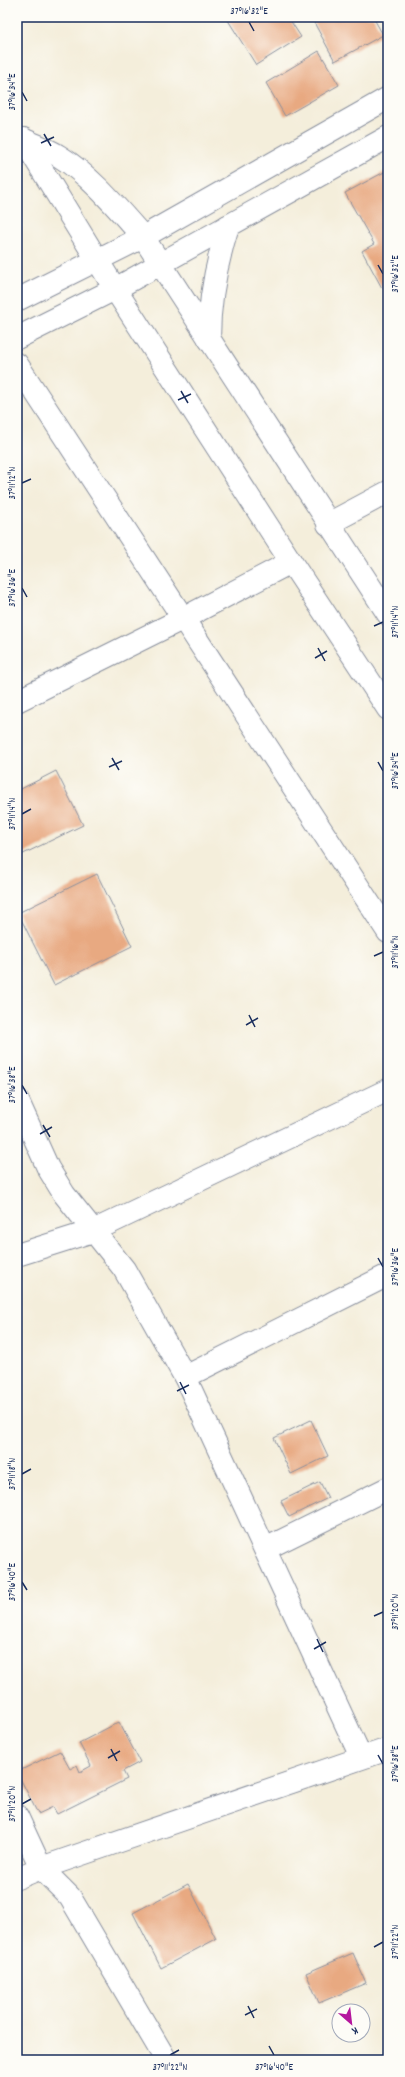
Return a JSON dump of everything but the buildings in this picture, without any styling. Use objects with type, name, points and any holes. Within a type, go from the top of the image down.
[{"type":"street","points":[[17,300],[143,237],[388,98]]},
{"type":"street","points":[[17,338],[115,289],[388,136]]},
{"type":"street","points":[[20,137],[60,156],[87,178],[118,208],[143,237],[328,524],[388,614]]},
{"type":"street","points":[[20,137],[115,289],[291,562],[388,709]]},
{"type":"street","points":[[209,339],[209,312],[212,287],[228,226]]},
{"type":"street","points":[[17,364],[388,932]]},
{"type":"street","points":[[328,524],[388,492]]},
{"type":"street","points":[[17,701],[184,618],[291,562]]},
{"type":"street","points":[[17,1255],[93,1231],[388,1090]]},
{"type":"street","points":[[17,1098],[48,1168],[64,1194],[124,1269],[186,1377],[361,1757]]},
{"type":"street","points":[[186,1377],[388,1275]]},
{"type":"street","points":[[265,1549],[388,1488]]},
{"type":"street","points":[[17,1878],[41,1868],[388,1749]]},
{"type":"street","points":[[17,1816],[41,1868],[70,1897],[166,2060]]}]
